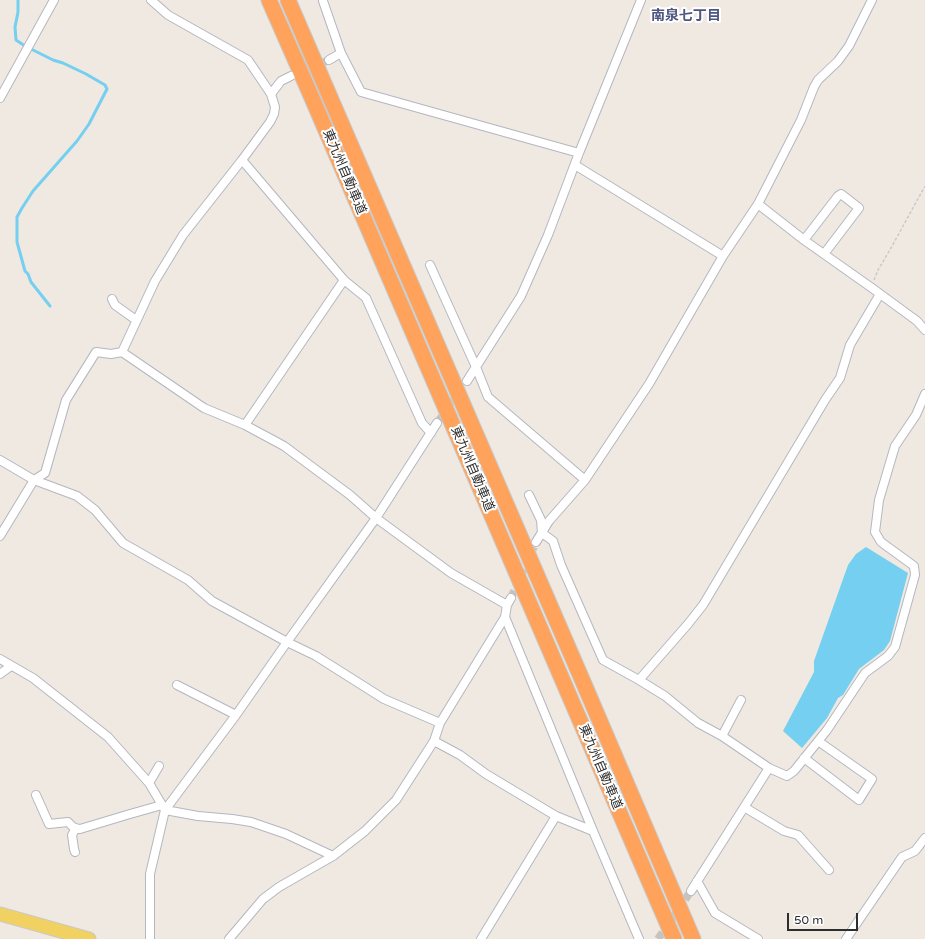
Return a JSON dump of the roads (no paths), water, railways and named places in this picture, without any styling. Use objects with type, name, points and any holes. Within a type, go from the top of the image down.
[{"type":"highway","name":"東九州自動車道","points":[[269,0],[674,939]]},
{"type":"highway","name":"東九州自動車道","points":[[288,0],[540,581],[693,939]]},
{"type":"main road","points":[[0,914],[89,939]]},
{"type":"street","points":[[0,98],[54,0]]},
{"type":"street","points":[[122,352],[155,281],[183,235],[242,160],[270,122],[274,114],[271,94],[248,60],[168,15],[151,0]]},
{"type":"street","points":[[323,0],[341,53],[361,92],[579,154]]},
{"type":"street","points":[[467,381],[520,296],[548,235],[641,0]]},
{"type":"street","points":[[536,542],[549,521],[585,480],[649,384],[724,256],[758,204],[801,120],[818,80],[838,61],[849,46],[872,0]]},
{"type":"street","points":[[329,60],[341,53]]},
{"type":"street","points":[[271,94],[281,81],[291,76]]},
{"type":"street","points":[[242,160],[344,280],[366,298],[422,423],[431,433]]},
{"type":"street","points":[[575,165],[724,256]]},
{"type":"street","points":[[804,240],[841,194],[859,208],[824,254]]},
{"type":"street","points":[[758,204],[804,240],[917,321],[925,330]]},
{"type":"street","points":[[430,265],[476,366],[488,398],[585,480]]},
{"type":"street","points":[[245,425],[344,280]]},
{"type":"street","points":[[639,680],[703,605],[824,400],[840,378],[850,345],[880,294]]},
{"type":"street","points":[[112,300],[115,306],[136,320]]},
{"type":"street","points":[[0,536],[34,480],[44,473],[66,400],[96,352],[111,354],[122,352],[204,408],[245,425],[284,446],[350,496],[376,518],[451,573],[509,602],[504,617],[440,723],[434,741],[396,800],[365,831],[332,856],[279,887],[263,900],[229,939]]},
{"type":"street","points":[[529,495],[541,520],[542,533],[553,542],[561,565],[603,660],[664,696],[698,723],[722,736],[769,768],[787,776],[794,771],[827,730],[865,673],[888,656],[896,647],[915,575],[914,566],[881,542],[875,532],[879,500],[894,446],[916,415],[925,394]]},
{"type":"street","points":[[150,939],[150,874],[163,808],[236,715],[376,518],[437,423]]},
{"type":"street","points":[[0,460],[34,480],[77,496],[95,510],[123,543],[188,580],[212,601],[316,656],[384,699],[440,723]]},
{"type":"street","points":[[504,617],[592,831],[639,939]]},
{"type":"street","points":[[0,659],[33,678],[108,737],[149,783],[163,808]]},
{"type":"street","points":[[0,674],[12,666]]},
{"type":"street","points":[[177,684],[236,715]]},
{"type":"street","points":[[722,736],[741,700]]},
{"type":"street","points":[[434,741],[460,754],[486,774],[556,816],[592,831]]},
{"type":"street","points":[[804,758],[859,800],[872,779],[818,741]]},
{"type":"street","points":[[149,783],[159,766]]},
{"type":"street","points":[[691,891],[769,768]]},
{"type":"street","points":[[36,796],[49,824],[68,822],[74,828],[80,829],[130,814],[163,808],[198,816],[251,822],[286,834],[332,856]]},
{"type":"street","points":[[744,807],[784,830],[798,835],[829,870]]},
{"type":"street","points":[[481,939],[556,816]]},
{"type":"street","points":[[75,852],[72,835],[76,828]]},
{"type":"street","points":[[846,939],[902,857],[915,851],[925,838]]},
{"type":"street","points":[[697,881],[715,913],[758,939]]},
{"type":"water","points":[[866,547],[908,573],[890,641],[884,650],[859,669],[843,695],[838,698],[827,718],[802,748],[783,731],[814,672],[814,661],[848,565],[856,554]]},
{"type":"waterway","points":[[18,0],[18,12],[15,27],[16,40],[53,60],[86,74],[105,85],[107,89],[89,124],[77,141],[33,191],[17,217],[17,242],[25,271],[31,282],[50,306]]},
{"type":"tunnel","points":[[298,73],[329,60]]},
{"type":"tunnel","points":[[437,423],[467,381]]},
{"type":"tunnel","points":[[511,598],[536,542]]},
{"type":"tunnel","points":[[658,939],[691,891]]},
{"type":"district","name":"南泉七丁目","points":[[686,16]]}]
